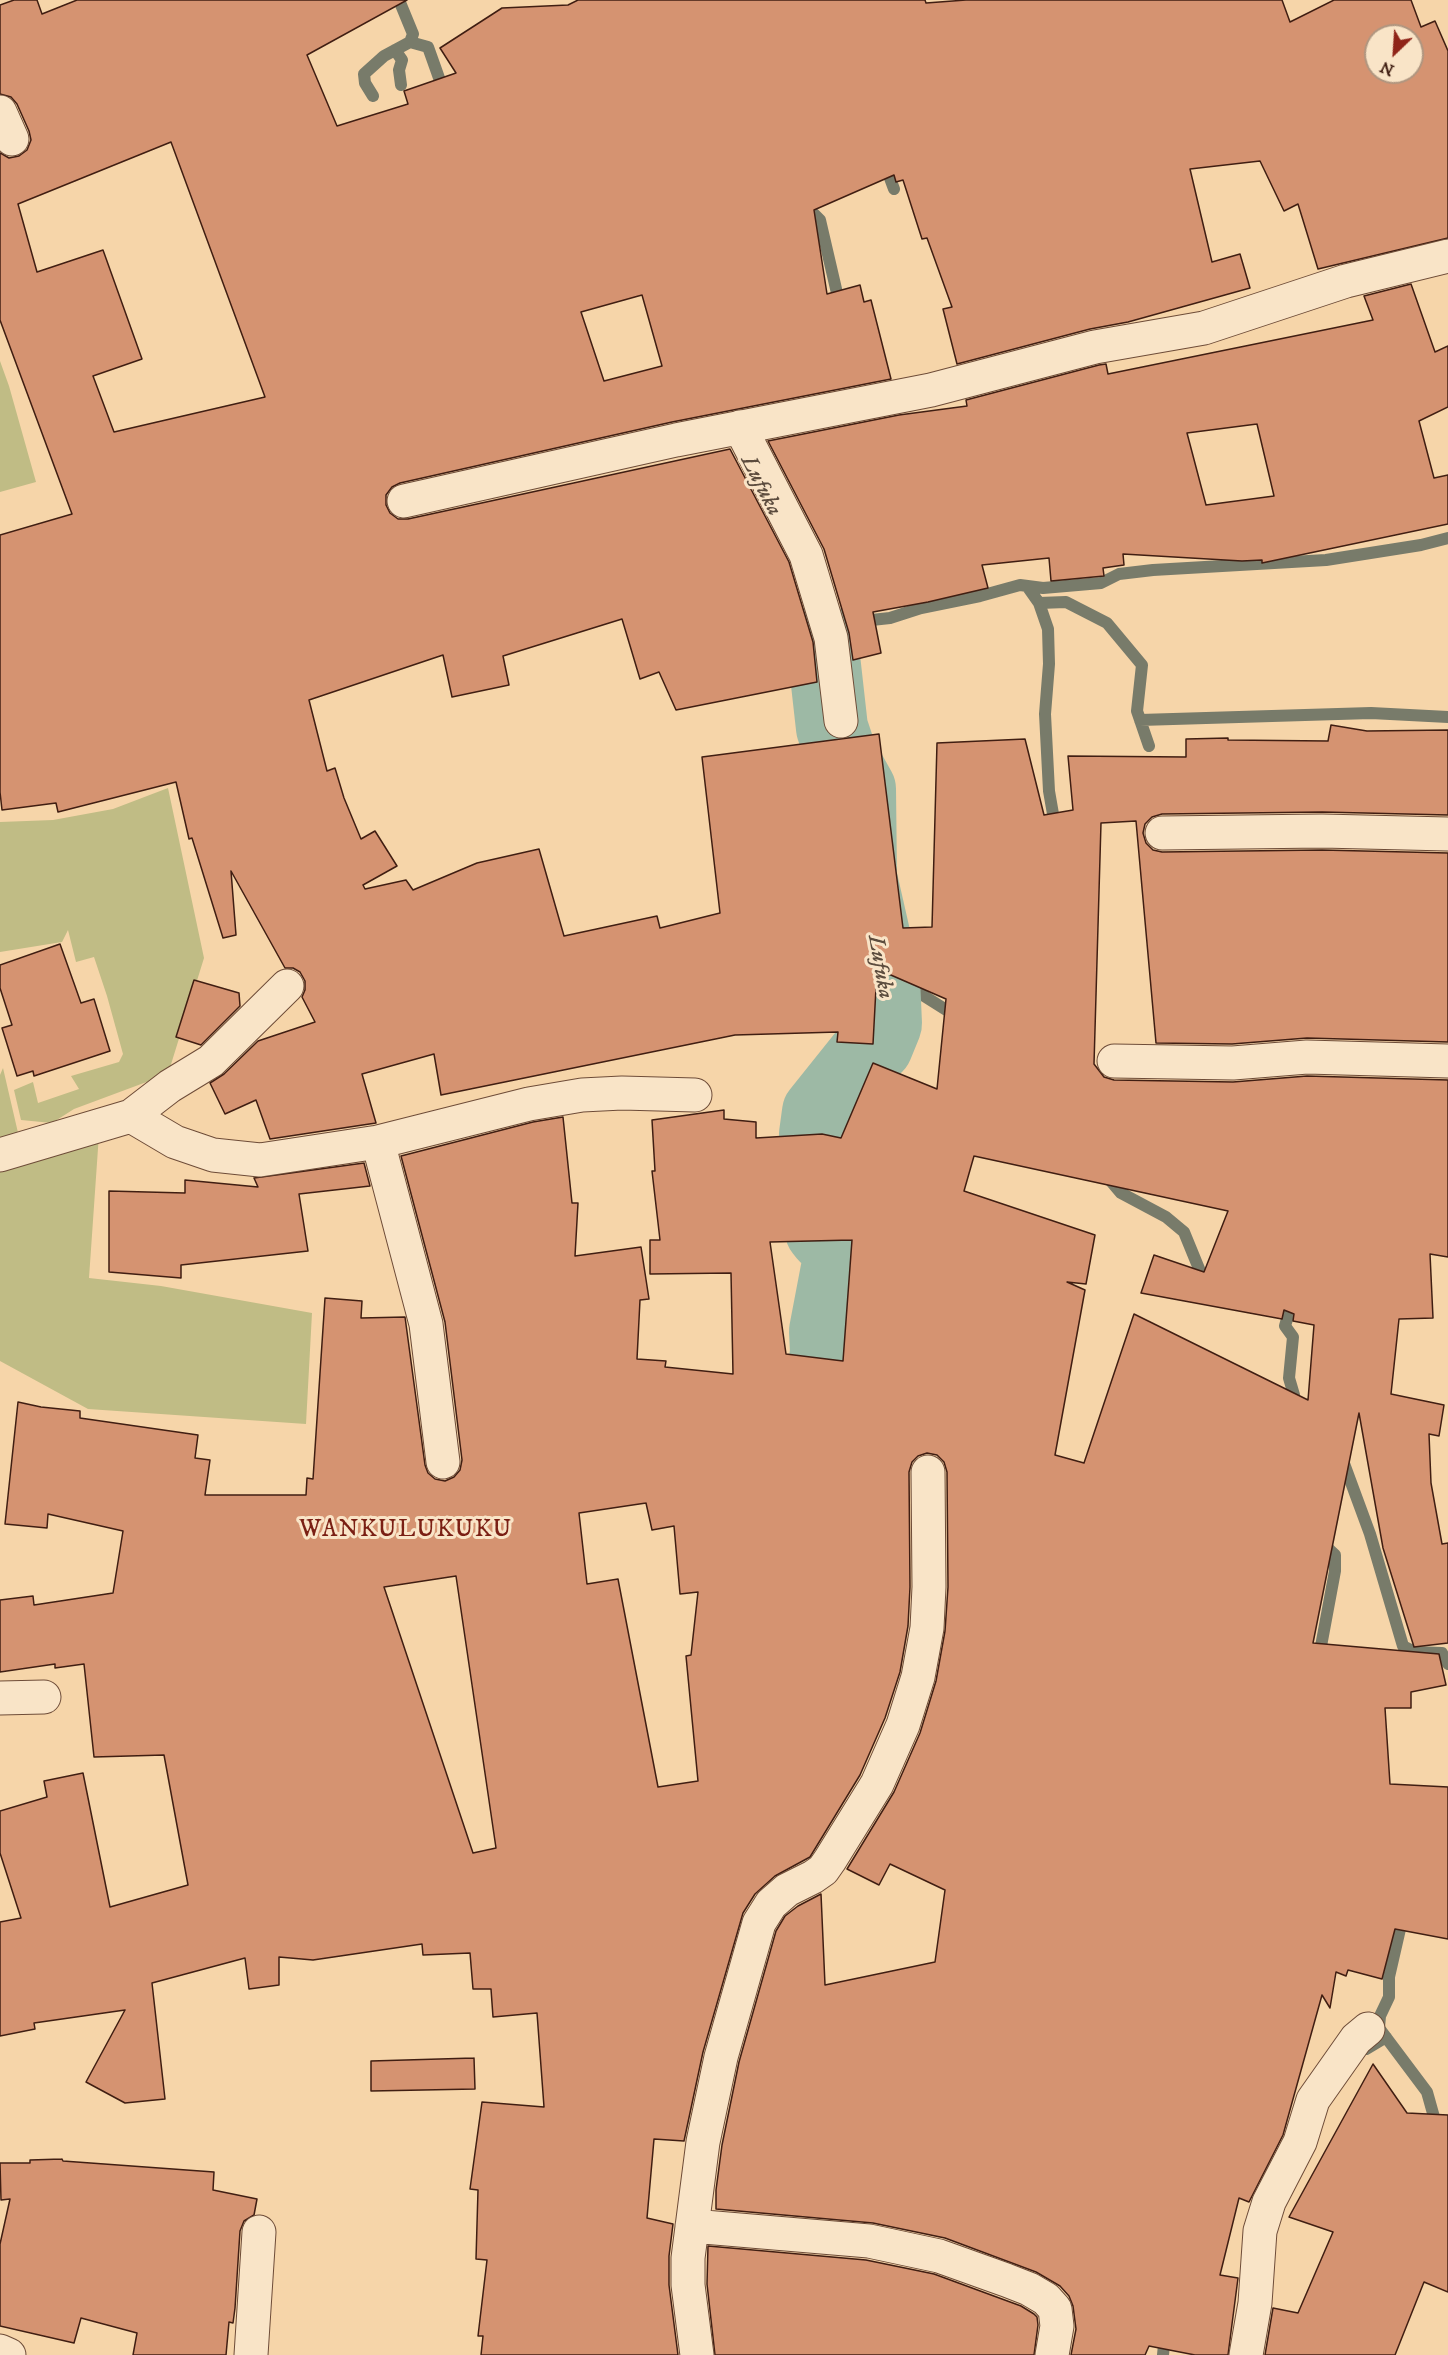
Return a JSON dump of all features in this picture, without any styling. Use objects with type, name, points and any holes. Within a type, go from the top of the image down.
[{"type":"street","points":[[404,501],[740,427],[931,390],[1095,347],[1204,328],[1346,281],[1448,256]]},
{"type":"street","points":[[740,427],[806,555],[831,638],[841,721]]},
{"type":"street","points":[[1162,834],[1322,831],[1448,834]]},
{"type":"street","points":[[0,1155],[131,1116],[170,1086],[211,1060],[286,986]]},
{"type":"street","points":[[1114,1061],[1233,1063],[1307,1057],[1448,1061]]},
{"type":"street","points":[[131,1116],[174,1142],[213,1155],[260,1160],[378,1142],[529,1104],[582,1095],[622,1093],[696,1095]]},
{"type":"street","points":[[378,1142],[426,1324],[443,1462]]},
{"type":"street","points":[[697,2355],[688,2285],[692,2226],[703,2142],[721,2057],[759,1923],[771,1904],[787,1890],[813,1877],[830,1860],[877,1784],[903,1725],[918,1677],[927,1628],[928,1472]]},
{"type":"street","points":[[0,1698],[44,1697]]},
{"type":"street","points":[[1246,2355],[1255,2303],[1260,2231],[1269,2202],[1300,2142],[1313,2100],[1356,2039],[1368,2029]]},
{"type":"street","points":[[692,2226],[868,2241],[939,2256],[995,2276],[1029,2289],[1046,2299],[1055,2309],[1057,2326],[1052,2355]]},
{"type":"street","points":[[251,2355],[259,2232]]},
{"type":"street","points":[[0,2351],[9,2355]]},
{"type":"shaded area","points":[[0,361],[36,482],[0,492]]},
{"type":"shaded area","points":[[168,788],[204,958],[168,1074],[74,1109],[52,1123],[21,1120],[14,1090],[33,1082],[38,1103],[79,1089],[71,1076],[119,1062],[123,1054],[94,957],[76,962],[68,930],[62,942],[0,952],[0,822],[53,820],[113,809]]},
{"type":"shaded area","points":[[3,1068],[19,1137],[0,1142],[0,1075]]},
{"type":"shaded area","points":[[99,1134],[89,1278],[161,1286],[312,1313],[306,1424],[88,1409],[0,1361],[0,1166]]},
{"type":"building","points":[[14,0],[37,0],[42,14],[77,0],[407,0],[307,55],[337,126],[408,104],[404,91],[456,73],[440,48],[502,8],[568,5],[578,0],[925,0],[926,3],[966,0],[1282,0],[1290,22],[1334,0],[1411,0],[1420,24],[1364,24],[1364,84],[1424,84],[1424,26],[1435,21],[1448,51],[1448,238],[1318,269],[1298,204],[1284,211],[1260,161],[1190,169],[1212,262],[1240,254],[1250,288],[1128,322],[1090,329],[957,364],[943,309],[952,307],[927,238],[922,239],[903,180],[896,182],[894,175],[814,210],[827,294],[860,285],[864,302],[871,300],[891,379],[672,422],[400,483],[392,487],[386,495],[386,505],[390,513],[398,519],[408,519],[730,449],[789,562],[813,642],[817,682],[676,710],[659,672],[640,679],[622,619],[503,656],[509,685],[452,697],[443,655],[309,700],[327,771],[335,768],[344,798],[361,839],[375,831],[397,866],[363,885],[365,889],[406,880],[413,890],[477,863],[539,849],[564,936],[657,916],[660,928],[720,913],[702,757],[879,734],[903,928],[932,927],[937,743],[1025,739],[1044,815],[1073,810],[1068,756],[1186,757],[1186,739],[1328,741],[1331,725],[1367,731],[1448,730],[1448,815],[1322,812],[1162,814],[1152,817],[1145,824],[1143,833],[1146,843],[1153,850],[1162,852],[1322,850],[1448,853],[1448,1042],[1307,1038],[1232,1044],[1156,1043],[1136,821],[1101,823],[1094,1064],[1104,1077],[1114,1080],[1233,1082],[1307,1076],[1448,1080],[1448,1257],[1430,1254],[1433,1318],[1399,1319],[1391,1394],[1444,1405],[1439,1436],[1429,1434],[1431,1483],[1442,1544],[1448,1543],[1448,1643],[1414,1647],[1383,1548],[1359,1413],[1313,1643],[1439,1654],[1446,1685],[1411,1692],[1411,1708],[1385,1708],[1390,1784],[1448,1787],[1448,1939],[1395,1929],[1382,1979],[1348,1970],[1346,1976],[1336,1972],[1330,2008],[1322,1995],[1283,2135],[1249,2202],[1239,2198],[1220,2275],[1238,2278],[1228,2355],[1195,2355],[1149,2346],[1145,2355],[1071,2355],[1076,2329],[1073,2306],[1069,2296],[1060,2286],[1036,2272],[945,2238],[873,2223],[716,2209],[722,2145],[739,2062],[776,1931],[785,1916],[821,1894],[825,1985],[935,1962],[945,1890],[890,1864],[879,1885],[847,1869],[894,1792],[920,1733],[936,1681],[945,1631],[948,1587],[947,1472],[944,1462],[937,1455],[927,1453],[918,1456],[912,1462],[909,1472],[908,1626],[900,1672],[885,1718],[860,1775],[810,1857],[775,1876],[755,1894],[743,1913],[703,2052],[684,2141],[654,2139],[647,2218],[673,2224],[669,2256],[669,2285],[678,2355],[481,2355],[483,2336],[478,2336],[487,2260],[476,2259],[478,2190],[470,2189],[482,2102],[544,2107],[537,2013],[493,2017],[491,1989],[473,1989],[470,1953],[423,1955],[422,1944],[313,1960],[279,1957],[279,1985],[249,1989],[245,1958],[152,1983],[165,2099],[125,2103],[86,2082],[125,2010],[34,2023],[35,2029],[0,2036],[0,1922],[21,1918],[0,1853],[0,1811],[47,1797],[44,1781],[83,1773],[110,1907],[188,1885],[164,1755],[94,1757],[84,1664],[55,1668],[55,1664],[0,1672],[0,1600],[33,1596],[34,1605],[113,1593],[123,1531],[48,1514],[47,1528],[5,1524],[18,1402],[80,1411],[80,1418],[198,1435],[195,1458],[210,1460],[205,1495],[306,1495],[307,1478],[313,1479],[325,1298],[362,1301],[361,1318],[405,1317],[425,1465],[428,1473],[435,1479],[445,1481],[454,1477],[460,1470],[462,1460],[445,1322],[401,1156],[533,1122],[563,1117],[572,1203],[578,1203],[575,1256],[641,1247],[649,1299],[640,1300],[637,1359],[666,1361],[665,1367],[733,1374],[731,1273],[650,1274],[650,1240],[660,1240],[652,1171],[655,1171],[652,1120],[724,1110],[724,1119],[756,1122],[756,1138],[822,1134],[841,1138],[873,1063],[937,1089],[946,999],[877,969],[873,1044],[837,1042],[838,1032],[735,1035],[441,1095],[434,1054],[362,1074],[376,1123],[270,1139],[256,1100],[225,1114],[210,1083],[224,1074],[258,1041],[315,1022],[302,997],[305,981],[300,972],[293,968],[285,968],[231,871],[236,935],[223,938],[192,838],[189,839],[176,782],[58,812],[56,803],[2,810],[0,792],[0,535],[72,514],[0,320],[0,153],[9,158],[19,156],[27,150],[31,140],[17,104],[11,97],[0,94],[0,5]],"holes":[[[171,142],[265,397],[114,432],[93,376],[142,359],[103,250],[37,272],[18,204]],[[642,295],[662,366],[604,381],[581,312]],[[974,1156],[1228,1211],[1204,1272],[1154,1255],[1141,1293],[1282,1319],[1284,1310],[1294,1314],[1293,1321],[1314,1325],[1308,1400],[1134,1314],[1084,1463],[1055,1455],[1085,1290],[1067,1282],[1086,1284],[1095,1235],[964,1191]],[[852,1240],[843,1361],[786,1354],[770,1242]],[[646,1503],[652,1530],[674,1526],[680,1594],[698,1592],[691,1655],[686,1656],[698,1781],[658,1787],[618,1579],[587,1584],[579,1513]],[[456,1576],[496,1848],[473,1853],[384,1587]]]},
{"type":"building","points":[[1411,284],[1435,352],[1448,346],[1448,407],[1419,421],[1434,478],[1448,475],[1448,524],[1262,563],[1262,560],[1242,561],[1123,554],[1124,565],[1103,568],[1104,576],[1051,581],[1049,558],[982,565],[988,588],[873,612],[881,653],[853,660],[849,633],[824,549],[768,441],[899,415],[967,406],[966,400],[1099,365],[1106,364],[1108,374],[1373,320],[1364,296]],"holes":[[[1257,424],[1274,496],[1206,505],[1187,433]]]},
{"type":"building","points":[[60,944],[81,1003],[94,999],[110,1051],[34,1076],[33,1071],[17,1076],[2,1028],[12,1025],[0,988],[0,965]]},
{"type":"building","points":[[194,980],[239,993],[240,1006],[201,1045],[176,1037]]},
{"type":"building","points":[[364,1163],[370,1186],[299,1194],[308,1251],[181,1265],[181,1278],[109,1272],[109,1191],[185,1193],[185,1180],[258,1187],[254,1178]]},
{"type":"building","points":[[474,2058],[475,2089],[371,2091],[371,2061]]},
{"type":"building","points":[[1373,2064],[1407,2113],[1448,2115],[1448,2292],[1424,2282],[1395,2355],[1265,2355],[1273,2308],[1298,2313],[1333,2232],[1289,2217]]},
{"type":"building","points":[[62,2159],[63,2161],[214,2172],[213,2190],[257,2199],[254,2215],[244,2221],[240,2231],[235,2308],[233,2323],[229,2322],[226,2355],[133,2355],[137,2333],[81,2318],[74,2343],[0,2326],[0,2244],[10,2199],[1,2200],[0,2163],[30,2163],[30,2160]]},
{"type":"building","points":[[708,2246],[866,2260],[934,2274],[1021,2306],[1034,2314],[1038,2325],[1034,2355],[715,2355],[707,2284]]},
{"type":"waterway","points":[[373,96],[365,83],[364,74],[384,56],[410,42],[413,34],[399,0]]},
{"type":"waterway","points":[[410,42],[428,47],[444,92]]},
{"type":"waterway","points":[[395,50],[402,60],[399,70],[401,85]]},
{"type":"waterway","points":[[884,162],[894,189]]},
{"type":"waterway","points":[[804,206],[806,212],[814,214],[820,220],[840,306]]},
{"type":"waterway","points":[[835,624],[890,618],[921,608],[1020,585],[1043,588],[1101,583],[1119,574],[1153,570],[1326,560],[1421,545],[1448,538]]},
{"type":"waterway","points":[[1027,586],[1039,603],[1048,629],[1049,664],[1045,714],[1049,791],[1053,814]]},
{"type":"waterway","points":[[1039,603],[1066,602],[1107,623],[1142,665],[1137,711],[1149,746]]},
{"type":"waterway","name":"Lufuka","points":[[822,639],[832,728],[841,755],[860,789],[861,877],[884,978],[886,1024],[877,1046],[862,1057],[818,1112],[815,1134],[821,1231],[825,1236],[837,1240],[841,1247],[825,1331],[826,1352],[815,1429],[823,1457]]},
{"type":"waterway","points":[[1140,720],[1371,713],[1448,717]]},
{"type":"waterway","points":[[886,987],[913,989],[959,1018]]},
{"type":"waterway","points":[[1111,1173],[1110,1180],[1121,1193],[1166,1217],[1184,1232],[1202,1276],[1208,1281]]},
{"type":"waterway","points":[[1291,1408],[1294,1395],[1289,1378],[1293,1337],[1285,1326],[1293,1298]]},
{"type":"waterway","points":[[1342,1458],[1370,1534],[1403,1646],[1415,1652],[1442,1653],[1448,1664]]},
{"type":"waterway","points":[[1319,1657],[1335,1571],[1335,1555],[1321,1542]]},
{"type":"waterway","points":[[1403,1916],[1389,1977],[1389,1997],[1380,2016],[1379,2028],[1427,2092],[1434,2117],[1431,2130]]},
{"type":"waterway","points":[[1366,2049],[1386,2037]]},
{"type":"waterway","points":[[1163,2355],[1165,2334]]},
{"type":"district","name":"WANKULUKUKU","points":[[406,1531]]}]
